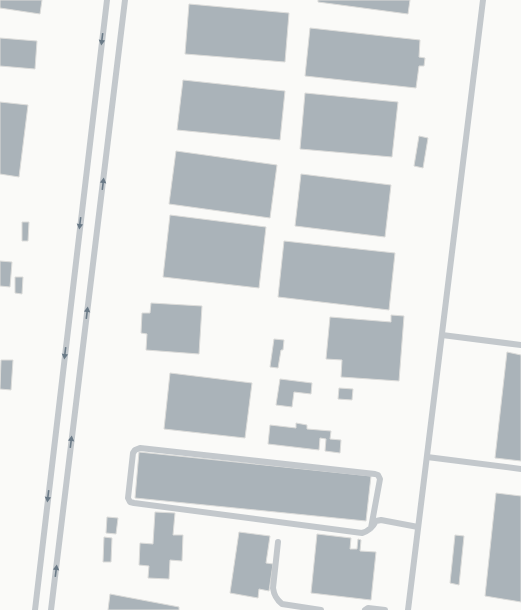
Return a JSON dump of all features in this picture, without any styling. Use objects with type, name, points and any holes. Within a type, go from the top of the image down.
[{"type":"lane","points":[[35,610],[107,0]]},
{"type":"lane","points":[[51,610],[125,0]]},
{"type":"lane","points":[[408,610],[483,0]]},
{"type":"lane","points":[[442,335],[521,345]]},
{"type":"lane","points":[[371,528],[380,479],[378,475],[140,448],[135,450],[133,453],[128,498],[130,502],[362,533],[367,532],[371,528],[376,521],[380,520],[418,527]]},
{"type":"lane","points":[[427,457],[521,469]]},
{"type":"lane","points":[[278,542],[273,588],[277,600],[282,604],[321,610]]},
{"type":"lane","points":[[365,610],[368,608],[385,610]]},
{"type":"building","points":[[0,0],[42,0],[40,14],[0,8]]},
{"type":"building","points":[[318,0],[410,0],[408,14],[318,2]]},
{"type":"building","points":[[189,4],[289,13],[285,62],[185,54]]},
{"type":"building","points":[[310,28],[420,40],[419,57],[425,58],[424,66],[419,66],[416,88],[305,76]]},
{"type":"building","points":[[0,38],[37,41],[35,69],[0,66]]},
{"type":"building","points":[[183,80],[285,91],[280,140],[177,130]]},
{"type":"building","points":[[305,93],[398,102],[392,157],[300,149]]},
{"type":"building","points":[[0,102],[28,105],[19,177],[0,174]]},
{"type":"building","points":[[419,136],[428,138],[423,168],[414,166]]},
{"type":"building","points":[[176,151],[277,165],[270,218],[169,204]]},
{"type":"building","points":[[301,174],[391,185],[385,237],[295,226]]},
{"type":"building","points":[[170,215],[266,227],[259,288],[163,277]]},
{"type":"building","points":[[22,222],[29,222],[28,241],[22,241]]},
{"type":"building","points":[[284,241],[395,253],[389,310],[278,297]]},
{"type":"building","points":[[0,261],[12,262],[10,287],[0,286]]},
{"type":"building","points":[[15,277],[23,277],[22,294],[15,293]]},
{"type":"building","points":[[151,303],[202,306],[199,354],[146,350],[147,334],[141,333],[142,313],[150,313]]},
{"type":"building","points":[[391,315],[404,316],[399,381],[341,377],[342,360],[326,359],[330,317],[391,322]]},
{"type":"building","points":[[274,339],[284,340],[278,368],[270,367]]},
{"type":"building","points":[[507,352],[521,355],[521,461],[495,458]]},
{"type":"building","points":[[1,360],[13,360],[11,390],[0,389]]},
{"type":"building","points":[[170,373],[252,383],[245,438],[164,429]]},
{"type":"building","points":[[280,379],[312,383],[311,394],[294,392],[292,407],[276,405]]},
{"type":"building","points":[[339,388],[353,389],[352,400],[338,399]]},
{"type":"building","points":[[296,423],[307,425],[307,429],[331,431],[330,439],[341,440],[340,453],[325,451],[326,439],[320,438],[319,450],[268,444],[270,425],[296,428]]},
{"type":"building","points":[[139,452],[371,476],[366,521],[135,498]]},
{"type":"building","points":[[496,493],[521,496],[521,602],[485,596]]},
{"type":"building","points":[[155,512],[175,513],[173,535],[183,535],[182,561],[170,560],[169,579],[148,578],[149,566],[139,565],[140,543],[153,544]]},
{"type":"building","points":[[107,517],[118,518],[116,534],[106,533]]},
{"type":"building","points":[[239,532],[270,536],[266,563],[273,564],[269,591],[259,589],[258,598],[230,593]]},
{"type":"building","points":[[317,534],[351,538],[350,549],[357,549],[358,539],[361,540],[360,551],[376,552],[371,600],[311,593]]},
{"type":"building","points":[[455,535],[464,536],[459,585],[450,583]]},
{"type":"building","points":[[104,537],[112,538],[111,562],[103,562]]},
{"type":"building","points":[[110,594],[179,607],[179,610],[108,610]]}]
